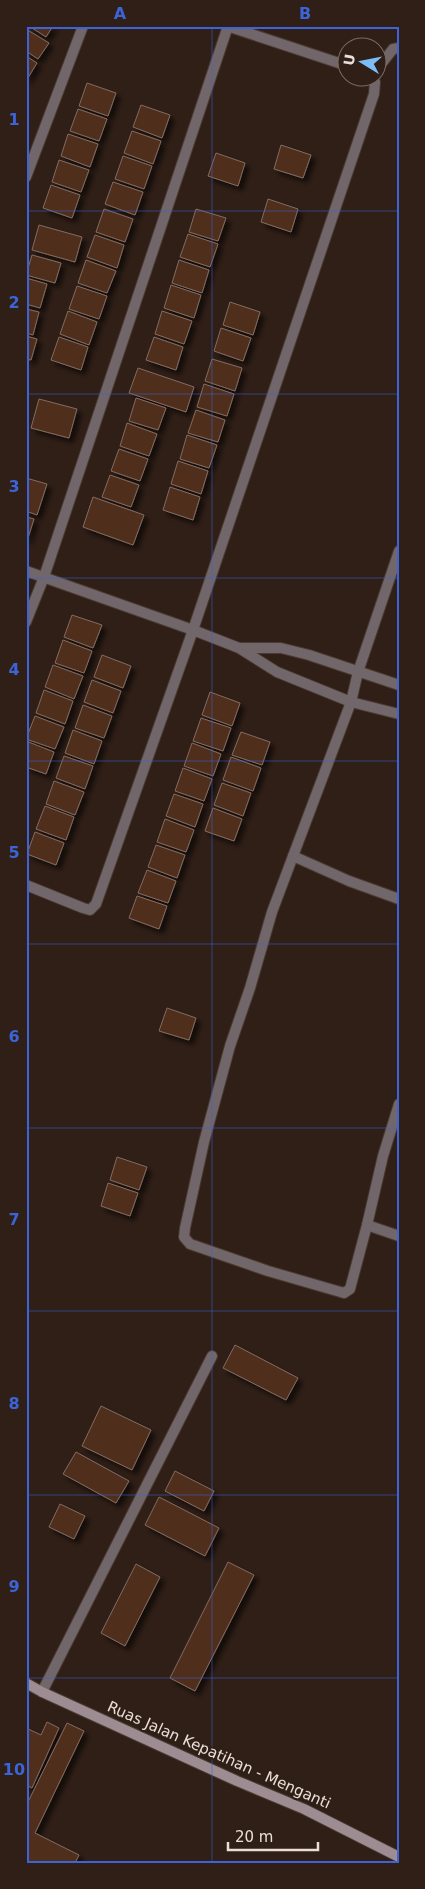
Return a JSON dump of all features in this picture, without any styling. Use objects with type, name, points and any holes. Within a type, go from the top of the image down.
[{"type":"main road","name":"Ruas Jalan Kepatihan - Menganti","points":[[26,1682],[42,1692],[304,1809],[399,1857]]},
{"type":"street","points":[[26,177],[83,26]]},
{"type":"street","points":[[26,622],[44,577],[227,26],[338,63]]},
{"type":"street","points":[[388,55],[393,49],[399,48]]},
{"type":"street","points":[[26,885],[90,910],[96,904],[194,630],[374,88]]},
{"type":"street","points":[[399,551],[358,672],[351,702],[272,912],[250,988],[230,1046],[204,1142],[184,1228],[184,1237],[190,1244],[268,1271],[344,1293],[350,1289],[383,1156],[399,1104]]},
{"type":"street","points":[[26,571],[194,630],[238,648],[276,672],[351,702],[399,714]]},
{"type":"street","points":[[238,648],[281,648],[399,685]]},
{"type":"street","points":[[294,856],[349,881],[399,899]]},
{"type":"street","points":[[367,1225],[399,1236]]},
{"type":"street","points":[[42,1692],[212,1356]]},
{"type":"building","points":[[29,26],[53,26],[46,37]]},
{"type":"building","points":[[26,29],[49,43],[38,59],[26,51]]},
{"type":"building","points":[[26,56],[37,63],[26,81]]},
{"type":"building","points":[[87,83],[116,93],[108,116],[79,106]]},
{"type":"building","points":[[141,105],[170,115],[162,138],[133,127]]},
{"type":"building","points":[[78,109],[107,119],[99,141],[70,131]]},
{"type":"building","points":[[132,131],[161,141],[153,164],[124,153]]},
{"type":"building","points":[[68,134],[98,144],[90,167],[61,156]]},
{"type":"building","points":[[281,145],[311,155],[303,178],[274,169]]},
{"type":"building","points":[[216,153],[245,163],[238,186],[208,176]]},
{"type":"building","points":[[123,156],[152,166],[144,189],[115,179]]},
{"type":"building","points":[[59,160],[89,170],[81,192],[52,182]]},
{"type":"building","points":[[113,182],[143,192],[135,215],[105,204]]},
{"type":"building","points":[[51,185],[80,195],[72,218],[43,208]]},
{"type":"building","points":[[268,199],[298,209],[291,232],[261,222]]},
{"type":"building","points":[[104,209],[133,219],[125,242],[96,232]]},
{"type":"building","points":[[196,209],[226,218],[218,241],[189,232]]},
{"type":"building","points":[[39,225],[82,237],[75,262],[32,250]]},
{"type":"building","points":[[188,234],[218,244],[210,267],[180,257]]},
{"type":"building","points":[[95,235],[124,245],[117,268],[87,257]]},
{"type":"building","points":[[32,255],[61,263],[55,283],[26,275]]},
{"type":"building","points":[[86,260],[116,271],[107,293],[78,283]]},
{"type":"building","points":[[179,260],[209,270],[202,293],[172,283]]},
{"type":"building","points":[[26,278],[47,284],[40,308],[26,304]]},
{"type":"building","points":[[171,285],[201,295],[194,318],[164,308]]},
{"type":"building","points":[[77,286],[107,296],[99,319],[69,309]]},
{"type":"building","points":[[230,302],[260,312],[253,335],[223,325]]},
{"type":"building","points":[[26,309],[39,312],[33,335],[26,333]]},
{"type":"building","points":[[68,311],[97,322],[89,345],[60,334]]},
{"type":"building","points":[[162,311],[192,321],[184,344],[155,334]]},
{"type":"building","points":[[221,328],[251,338],[243,361],[214,351]]},
{"type":"building","points":[[26,336],[37,339],[31,360],[26,359]]},
{"type":"building","points":[[59,337],[88,347],[81,370],[51,360]]},
{"type":"building","points":[[154,337],[183,347],[176,370],[146,360]]},
{"type":"building","points":[[212,359],[242,368],[235,391],[205,381]]},
{"type":"building","points":[[138,368],[194,387],[186,412],[129,393]]},
{"type":"building","points":[[204,384],[234,394],[227,416],[197,407]]},
{"type":"building","points":[[136,398],[166,408],[158,430],[129,421]]},
{"type":"building","points":[[39,399],[77,409],[69,438],[31,428]]},
{"type":"building","points":[[196,410],[225,420],[218,442],[188,433]]},
{"type":"building","points":[[127,423],[157,434],[149,456],[120,446]]},
{"type":"building","points":[[187,435],[217,445],[209,468],[180,459]]},
{"type":"building","points":[[119,449],[148,459],[140,481],[111,471]]},
{"type":"building","points":[[178,461],[208,471],[201,494],[171,484]]},
{"type":"building","points":[[110,475],[139,485],[131,507],[102,497]]},
{"type":"building","points":[[26,478],[47,484],[37,515],[26,511]]},
{"type":"building","points":[[170,487],[200,497],[193,520],[163,510]]},
{"type":"building","points":[[93,497],[144,515],[133,545],[83,527]]},
{"type":"building","points":[[26,517],[34,519],[27,541],[26,540]]},
{"type":"building","points":[[72,615],[102,625],[93,648],[64,637]]},
{"type":"building","points":[[63,640],[92,651],[84,673],[55,663]]},
{"type":"building","points":[[102,655],[131,666],[123,688],[94,677]]},
{"type":"building","points":[[53,665],[83,676],[74,699],[45,687]]},
{"type":"building","points":[[92,680],[121,691],[113,713],[84,702]]},
{"type":"building","points":[[44,690],[73,701],[65,724],[36,713]]},
{"type":"building","points":[[210,692],[240,703],[232,726],[202,715]]},
{"type":"building","points":[[83,705],[112,716],[104,738],[75,728]]},
{"type":"building","points":[[35,716],[64,727],[55,749],[26,739]]},
{"type":"building","points":[[201,718],[231,728],[223,751],[193,741]]},
{"type":"building","points":[[73,730],[102,741],[94,764],[65,753]]},
{"type":"building","points":[[241,732],[270,742],[262,765],[232,755]]},
{"type":"building","points":[[26,741],[54,752],[46,774],[26,767]]},
{"type":"building","points":[[192,743],[221,754],[213,776],[184,766]]},
{"type":"building","points":[[64,756],[93,766],[85,789],[56,778]]},
{"type":"building","points":[[231,757],[261,768],[253,791],[223,780]]},
{"type":"building","points":[[183,768],[212,779],[204,801],[175,791]]},
{"type":"building","points":[[54,781],[84,792],[75,815],[46,804]]},
{"type":"building","points":[[222,783],[251,793],[243,816],[214,805]]},
{"type":"building","points":[[174,794],[203,804],[195,827],[166,816]]},
{"type":"building","points":[[45,806],[74,817],[66,840],[36,829]]},
{"type":"building","points":[[213,808],[242,819],[234,841],[205,831]]},
{"type":"building","points":[[165,819],[194,830],[186,852],[157,842]]},
{"type":"building","points":[[35,832],[64,843],[56,865],[27,854]]},
{"type":"building","points":[[156,845],[185,855],[177,878],[148,867]]},
{"type":"building","points":[[147,870],[176,881],[168,903],[138,893]]},
{"type":"building","points":[[137,896],[167,906],[159,929],[129,918]]},
{"type":"building","points":[[167,1008],[196,1018],[189,1040],[159,1031]]},
{"type":"building","points":[[117,1157],[147,1167],[139,1190],[110,1180]]},
{"type":"building","points":[[108,1183],[138,1193],[130,1216],[101,1206]]},
{"type":"building","points":[[235,1345],[298,1378],[286,1400],[223,1368]]},
{"type":"building","points":[[101,1406],[151,1430],[132,1470],[82,1446]]},
{"type":"building","points":[[76,1452],[129,1481],[116,1503],[63,1474]]},
{"type":"building","points":[[175,1471],[214,1491],[204,1511],[165,1491]]},
{"type":"building","points":[[159,1497],[219,1528],[205,1556],[145,1525]]},
{"type":"building","points":[[60,1504],[85,1516],[74,1539],[49,1527]]},
{"type":"building","points":[[228,1562],[254,1575],[195,1691],[170,1678]]},
{"type":"building","points":[[136,1564],[160,1577],[125,1646],[101,1633]]},
{"type":"building","points":[[47,1722],[59,1728],[32,1788],[26,1785],[26,1728],[41,1735]]},
{"type":"building","points":[[67,1723],[84,1731],[35,1833],[79,1855],[75,1863],[28,1863],[26,1862],[26,1806]]}]
